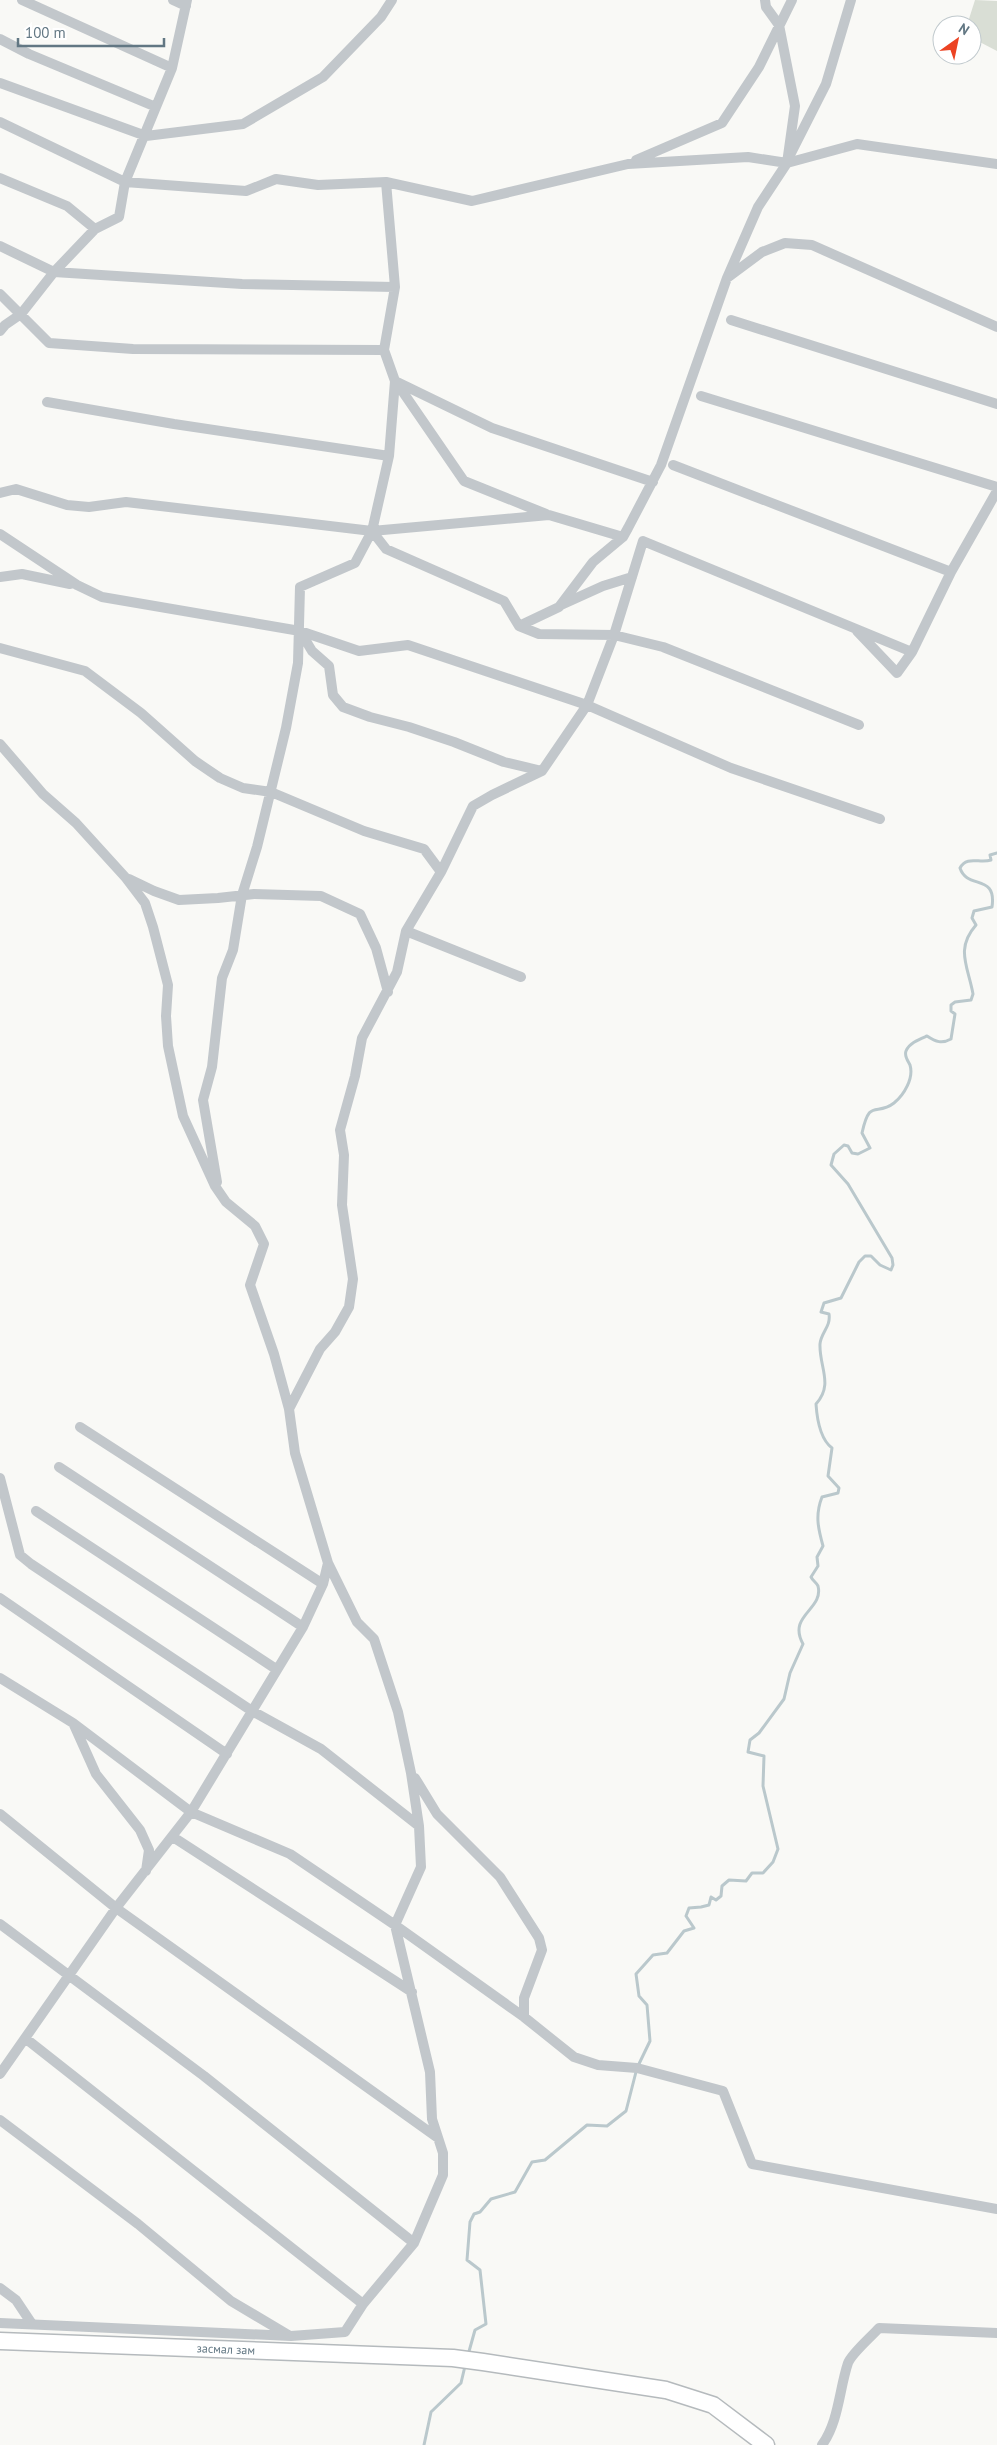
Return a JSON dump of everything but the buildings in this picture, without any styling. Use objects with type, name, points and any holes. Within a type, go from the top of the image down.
[{"type":"highway","name":"засмал зам","points":[[0,2341],[453,2358],[484,2362],[666,2390],[714,2405],[764,2444]]},
{"type":"street","points":[[22,0],[172,68]]},
{"type":"street","points":[[0,331],[5,325],[21,314],[54,272],[95,229],[119,217],[125,182],[146,136],[172,68],[187,3],[173,0]]},
{"type":"street","points":[[0,83],[146,136],[243,124],[323,77],[381,16],[392,0]]},
{"type":"street","points":[[766,0],[766,7],[779,25],[795,106],[787,163]]},
{"type":"street","points":[[628,164],[722,123],[759,67],[792,0]]},
{"type":"street","points":[[558,606],[593,562],[623,537],[653,482],[690,385],[705,336],[727,278],[758,207],[787,163],[826,84],[850,0]]},
{"type":"street","points":[[0,40],[28,54],[156,107]]},
{"type":"street","points":[[0,122],[125,182],[246,191],[276,179],[318,185],[386,182],[472,201],[628,164],[748,157],[787,163],[857,144],[997,164]]},
{"type":"street","points":[[0,178],[67,206],[95,229]]},
{"type":"street","points":[[386,182],[395,287],[384,350],[396,381],[464,481],[549,515],[623,537]]},
{"type":"street","points":[[727,278],[762,252],[785,243],[812,245],[997,327]]},
{"type":"street","points":[[0,246],[54,272],[242,284],[395,287]]},
{"type":"street","points":[[0,294],[49,343],[133,348],[384,350]]},
{"type":"street","points":[[731,320],[997,404]]},
{"type":"street","points":[[396,381],[492,428],[653,482]]},
{"type":"street","points":[[226,1202],[216,1178],[203,1100],[212,1067],[222,978],[233,950],[242,895],[271,792],[298,663],[300,587],[355,563],[372,530],[389,456],[396,381]]},
{"type":"street","points":[[700,396],[997,489],[951,572],[912,652],[897,673],[855,628]]},
{"type":"street","points":[[47,402],[174,424],[389,456]]},
{"type":"street","points":[[673,465],[951,572]]},
{"type":"street","points":[[0,493],[16,489],[67,506],[89,507],[126,502],[372,530],[549,515]]},
{"type":"street","points":[[372,530],[386,548],[504,601],[519,626],[539,634],[614,635],[663,647],[859,725]]},
{"type":"street","points":[[0,534],[77,585],[102,597],[300,631],[359,651],[408,645],[587,705],[731,768],[880,820]]},
{"type":"street","points":[[289,1409],[320,1349],[335,1332],[349,1307],[353,1279],[342,1205],[344,1156],[340,1130],[355,1076],[362,1038],[397,972],[406,932],[441,872],[473,806],[542,771],[587,705],[614,635],[643,541],[912,652]]},
{"type":"street","points":[[0,576],[22,574],[77,585]]},
{"type":"street","points":[[519,626],[603,586],[632,577]]},
{"type":"street","points":[[300,631],[312,650],[329,666],[333,696],[343,707],[454,742],[504,762],[542,771]]},
{"type":"street","points":[[0,648],[85,671],[141,713],[195,761],[220,778],[243,788],[271,792],[364,831],[424,849],[441,872]]},
{"type":"street","points":[[0,744],[43,794],[76,823],[126,878],[145,903],[168,985],[166,1016],[168,1046],[183,1116],[215,1186],[226,1202],[255,1226],[264,1244],[250,1285],[272,1347],[289,1409],[295,1453],[328,1563],[357,1622],[374,1639],[398,1712],[412,1772],[419,1826],[421,1867],[395,1926],[430,2072],[432,2119],[445,2164],[443,2175],[414,2243],[364,2304],[345,2332],[291,2336],[0,2323]]},
{"type":"street","points":[[126,878],[179,900],[242,895],[321,896],[360,914],[376,948],[388,992]]},
{"type":"street","points":[[406,932],[521,977]]},
{"type":"street","points":[[80,1427],[323,1584]]},
{"type":"street","points":[[59,1467],[302,1627]]},
{"type":"street","points":[[0,1478],[20,1555],[252,1711],[327,1753],[419,1826]]},
{"type":"street","points":[[36,1511],[276,1669]]},
{"type":"street","points":[[0,2074],[116,1908],[191,1812],[228,1754],[302,1627],[323,1584],[328,1563]]},
{"type":"street","points":[[0,1598],[228,1754]]},
{"type":"street","points":[[0,1678],[73,1723],[191,1812],[290,1854],[524,2017],[574,2057],[598,2065],[637,2068],[723,2091],[752,2164],[997,2208]]},
{"type":"street","points":[[73,1723],[96,1774],[140,1830],[149,1850],[146,1872]]},
{"type":"street","points":[[412,1772],[437,1814],[500,1877],[539,1938],[542,1950],[524,1998],[524,2017]]},
{"type":"street","points":[[0,1814],[116,1908],[438,2138]]},
{"type":"street","points":[[173,1837],[412,1992]]},
{"type":"street","points":[[0,1924],[204,2076],[414,2243]]},
{"type":"street","points":[[25,2038],[364,2304]]},
{"type":"street","points":[[0,2120],[138,2224],[231,2301],[291,2336]]},
{"type":"street","points":[[0,2288],[16,2300],[32,2324]]},
{"type":"street","points":[[822,2445],[827,2438],[842,2392],[848,2362],[879,2328],[997,2332]]},
{"type":"shaded area","points":[[975,0],[997,1],[997,51],[982,43],[982,15],[970,15]]},
{"type":"waterway","points":[[468,2355],[475,2330],[486,2324],[480,2270],[467,2260],[470,2222],[474,2214],[480,2212],[491,2199],[515,2192],[532,2162],[545,2160],[587,2125],[607,2126],[626,2111],[637,2068],[650,2041],[647,2005],[639,1996],[636,1974],[653,1955],[667,1953],[684,1931],[694,1928],[686,1916],[689,1908],[709,1905],[711,1897],[716,1900],[721,1896],[722,1886],[729,1880],[746,1881],[752,1873],[763,1873],[773,1862],[778,1849],[763,1786],[764,1756],[748,1752],[750,1740],[759,1733],[784,1699],[790,1673],[803,1644],[799,1634],[799,1626],[816,1601],[818,1594],[818,1586],[811,1577],[818,1566],[817,1557],[823,1546],[818,1522],[818,1510],[822,1497],[838,1493],[839,1488],[828,1476],[832,1448],[822,1434],[816,1410],[816,1404],[821,1397],[825,1382],[820,1344],[829,1319],[829,1314],[821,1312],[824,1303],[841,1298],[859,1262],[865,1256],[871,1256],[880,1265],[891,1270],[893,1265],[892,1258],[848,1184],[831,1165],[834,1154],[844,1145],[848,1146],[852,1153],[858,1154],[870,1148],[862,1133],[865,1122],[871,1111],[888,1107],[898,1100],[905,1091],[911,1075],[910,1065],[906,1058],[906,1051],[910,1046],[927,1036],[939,1042],[951,1039],[955,1014],[951,1011],[951,1005],[955,1002],[971,1000],[973,994],[966,966],[965,950],[966,942],[976,925],[972,918],[974,911],[992,907],[990,890],[986,886],[969,879],[960,868],[966,862],[991,860],[990,855],[997,853]]},
{"type":"waterway","points":[[424,2445],[431,2412],[461,2383],[465,2366]]}]
